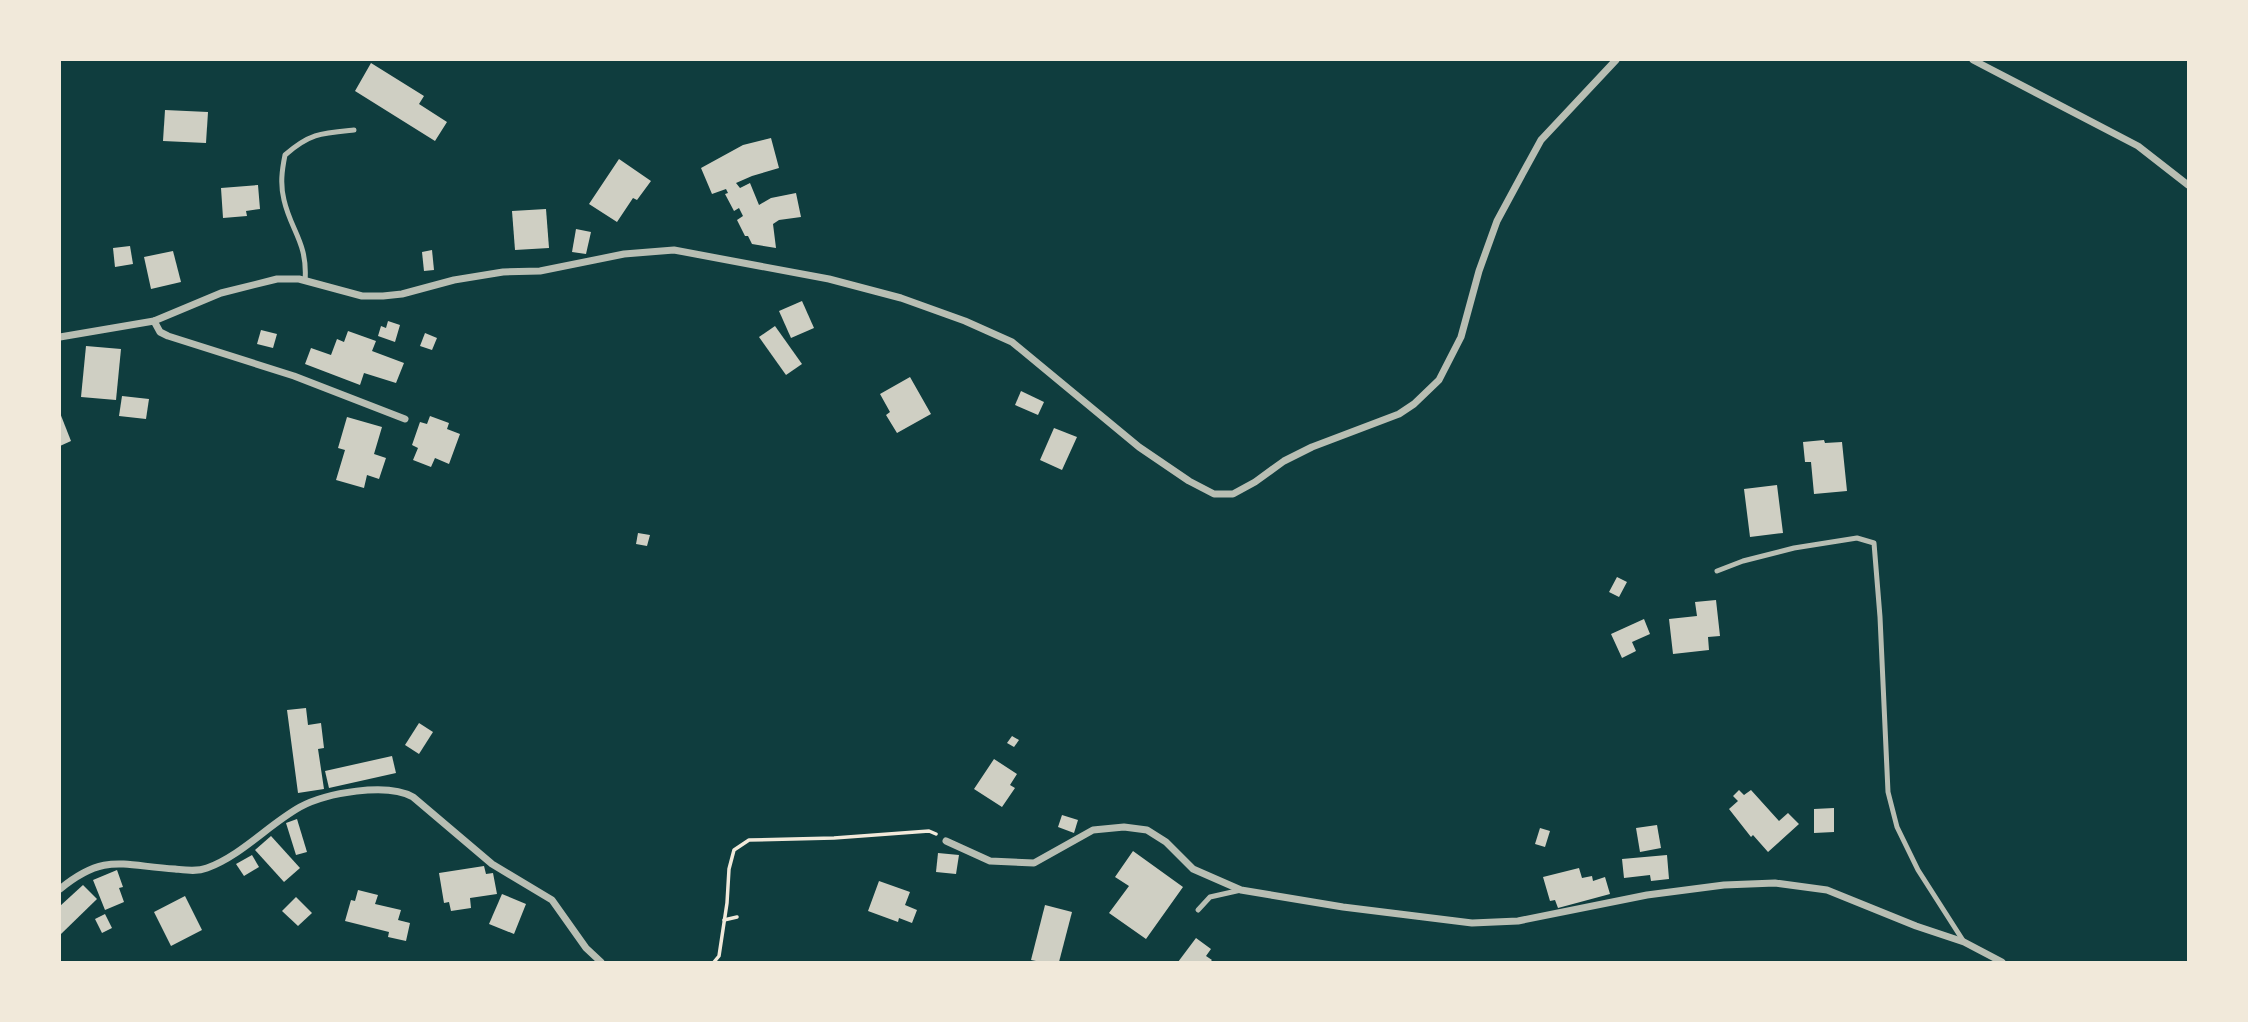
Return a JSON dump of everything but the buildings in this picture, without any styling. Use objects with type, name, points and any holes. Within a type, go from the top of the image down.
[{"type":"street","points":[[60,337],[154,321],[221,293],[277,279],[305,281],[352,294],[383,296],[503,272],[540,271],[624,254],[674,250],[829,279],[901,298],[965,321],[1012,342],[1164,465],[1206,491],[1233,494],[1284,461],[1312,447],[1399,414],[1439,380],[1461,337],[1479,271],[1497,221],[1541,140],[1616,60]]},
{"type":"street","points":[[1973,60],[2138,146],[2189,185]]},
{"type":"street","points":[[154,321],[160,332],[168,336],[294,376],[405,419]]},
{"type":"street","points":[[60,889],[102,865],[113,863],[126,862],[157,868],[190,870],[209,867],[243,848],[301,806],[349,793],[387,789],[404,792],[413,797],[492,864],[552,900],[586,948],[601,962]]},
{"type":"street","points":[[946,841],[990,861],[1034,863],[1093,830],[1124,827],[1147,830],[1166,842],[1193,870],[1241,890],[1343,907],[1472,923],[1518,921],[1660,893],[1724,885],[1775,883],[1827,890],[1964,942],[2002,962]]},
{"type":"lane","points":[[305,281],[304,252],[284,201],[281,178],[285,155],[301,140],[322,133],[354,130]]},
{"type":"lane","points":[[1717,570],[1794,548],[1857,538],[1874,543],[1888,792],[1897,827],[1918,870],[1964,942]]},
{"type":"lane","points":[[1198,911],[1210,897],[1241,890]]},
{"type":"path","points":[[714,962],[719,956],[729,869],[734,850],[749,840],[834,838],[929,831],[940,835],[946,841]]},
{"type":"path","points":[[724,920],[737,917]]}]
